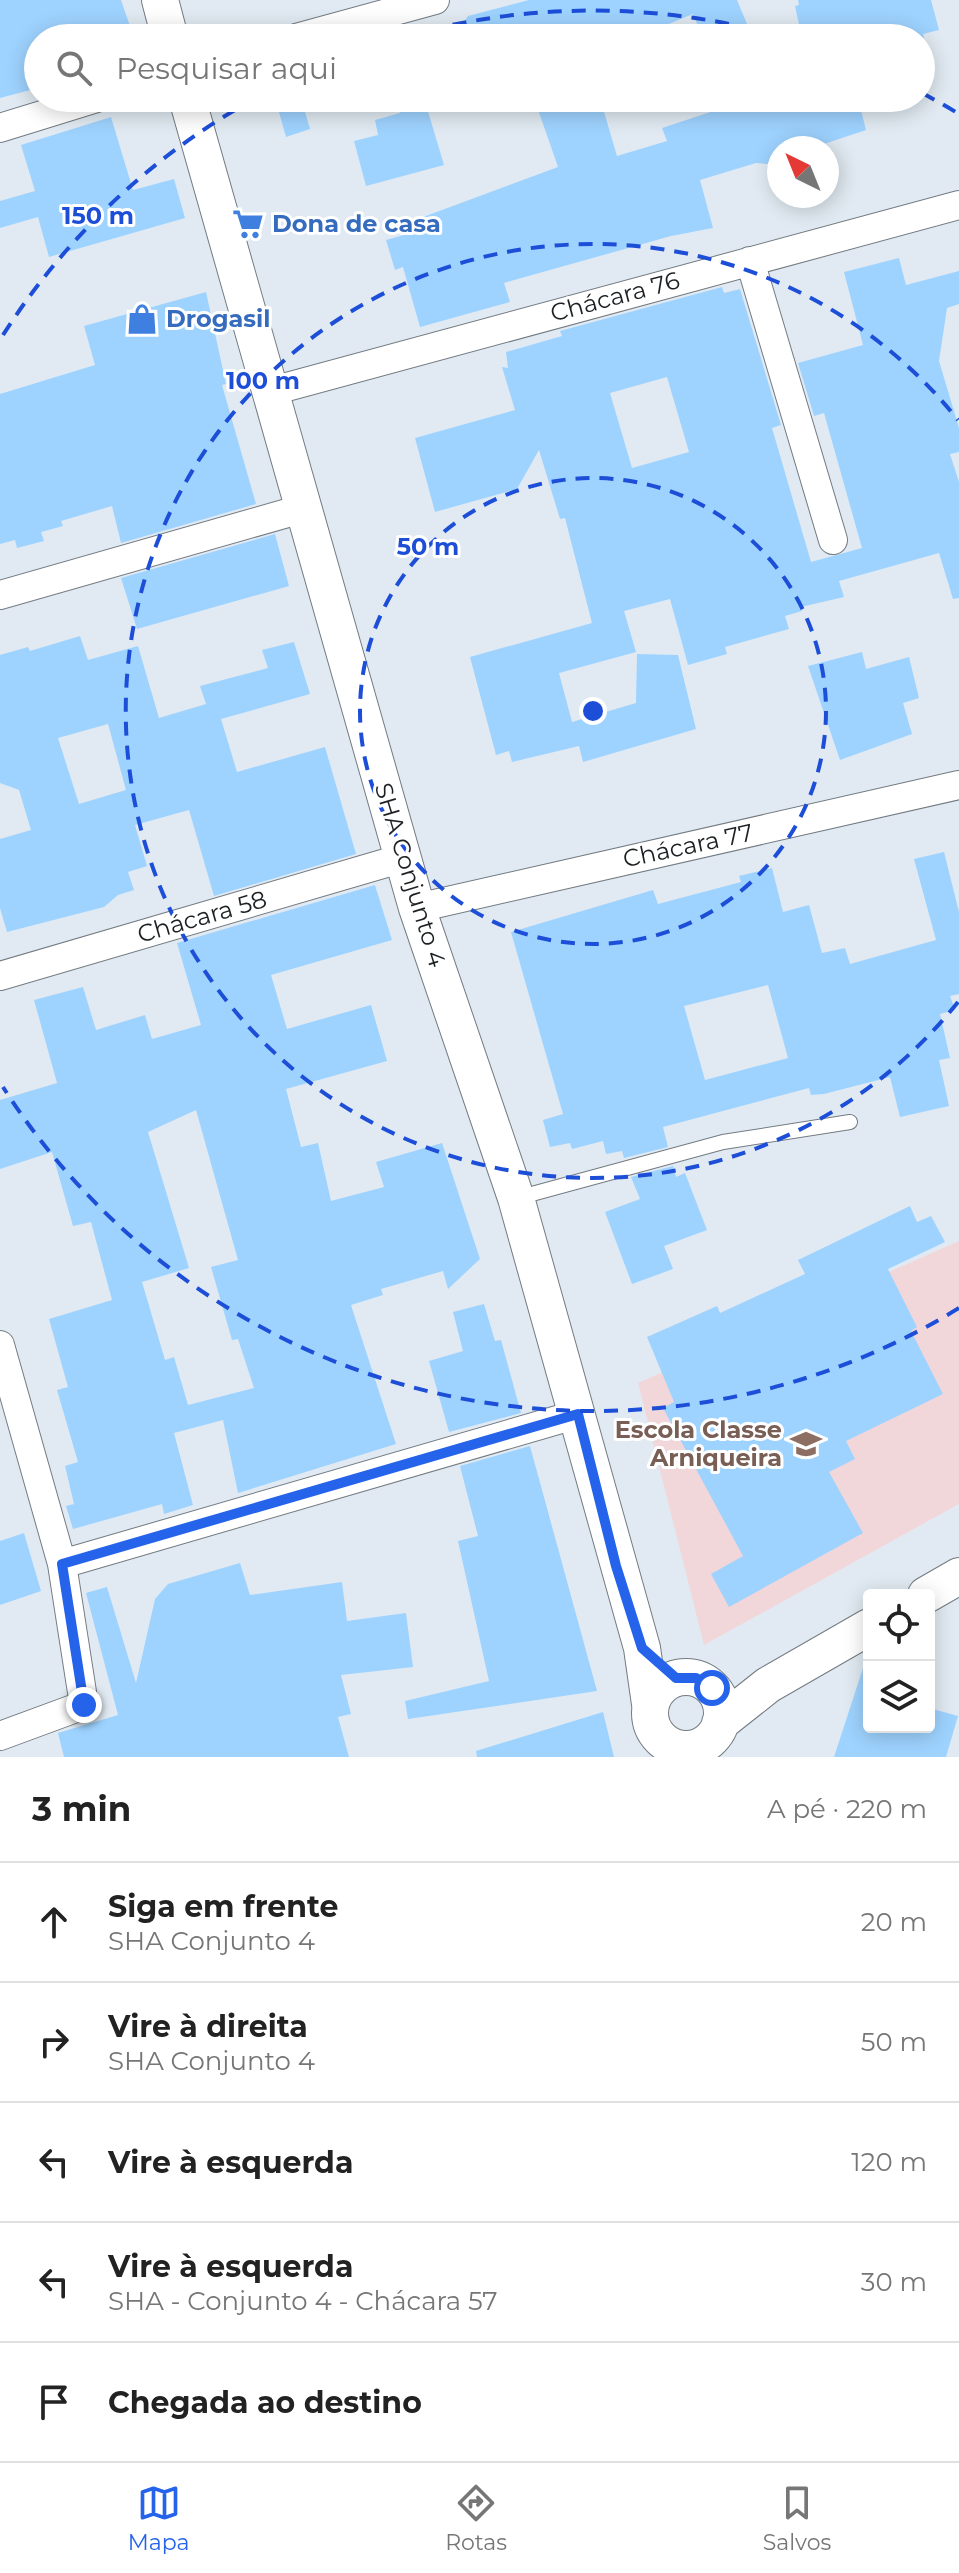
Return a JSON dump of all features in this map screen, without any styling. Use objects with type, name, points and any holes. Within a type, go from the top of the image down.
[{"type":"street","points":[[160,0],[166,24]]},
{"type":"street","points":[[347,24],[435,0]]},
{"type":"street","points":[[0,128],[52,112]]},
{"type":"street","name":"SHA Conjunto 4","points":[[191,112],[417,908],[516,1198],[578,1414],[616,1566],[642,1648],[650,1704]]},
{"type":"street","name":"Chácara 76","points":[[272,391],[959,205]]},
{"type":"street","points":[[750,261],[833,540]]},
{"type":"street","points":[[0,595],[305,508]]},
{"type":"street","name":"Chácara 77","points":[[417,908],[959,785]]},
{"type":"street","name":"Chácara 58","points":[[0,976],[403,858]]},
{"type":"street","points":[[0,1345],[62,1564],[84,1705],[0,1736]]},
{"type":"street","points":[[62,1564],[578,1414]]},
{"type":"street","points":[[935,1590],[959,1576]]},
{"type":"street","points":[[720,1723],[721,1704],[712,1688],[696,1678],[676,1678],[660,1688],[650,1704],[650,1723],[675,1750],[711,1739],[720,1723],[768,1685],[863,1630]]},
{"type":"street","points":[[642,1648],[676,1678]]},
{"type":"street","points":[[712,1688],[768,1685]]},
{"type":"lane","points":[[516,1198],[723,1142],[787,1135],[850,1122]]},
{"type":"shaded area","name":"Escola Classe Arniqueira","points":[[959,1241],[959,1504],[704,1645],[638,1383]]},
{"type":"building","points":[[0,0],[121,0],[129,24],[24,24],[24,92],[0,98]]},
{"type":"building","points":[[529,0],[737,0],[747,24],[697,24],[693,14],[669,24],[463,24],[468,16]]},
{"type":"building","points":[[798,0],[931,0],[939,30],[935,31],[935,24],[799,24],[795,6],[799,5]]},
{"type":"building","points":[[279,112],[305,112],[310,129],[286,137]]},
{"type":"building","points":[[428,112],[444,165],[366,186],[354,141],[378,135],[375,120],[400,113]]},
{"type":"building","points":[[539,112],[604,112],[617,156],[667,141],[662,128],[711,112],[862,112],[866,130],[839,139],[839,136],[767,136],[767,164],[756,163],[700,180],[713,228],[671,236],[504,283],[510,302],[420,327],[403,267],[395,270],[386,240],[411,233],[407,223],[558,167]]},
{"type":"building","points":[[111,117],[133,190],[174,179],[185,218],[49,257],[38,217],[0,228],[0,201],[35,191],[21,145]]},
{"type":"building","points":[[899,258],[906,285],[959,271],[959,304],[947,308],[939,361],[959,428],[959,452],[950,454],[959,482],[959,598],[953,599],[939,553],[839,581],[844,597],[801,607],[802,611],[785,616],[789,629],[725,647],[727,654],[688,665],[670,599],[624,611],[636,652],[559,673],[572,722],[636,703],[637,654],[678,655],[696,729],[583,762],[579,746],[512,762],[509,751],[496,755],[470,657],[592,623],[565,518],[560,519],[539,450],[517,489],[435,512],[415,438],[515,410],[502,367],[508,368],[506,352],[562,336],[560,331],[722,287],[724,293],[740,289],[781,425],[772,428],[811,562],[862,548],[824,413],[814,416],[798,363],[863,345],[844,272]],"holes":[[[667,377],[689,452],[632,468],[610,393]]]},
{"type":"building","points":[[206,292],[226,384],[222,385],[256,504],[121,543],[112,506],[61,521],[63,526],[41,532],[44,541],[17,548],[15,540],[0,544],[0,394],[95,365],[84,326]]},
{"type":"building","points":[[275,534],[289,586],[137,629],[121,578]]},
{"type":"building","points":[[80,636],[88,660],[138,646],[159,718],[206,704],[200,686],[268,668],[262,650],[294,642],[310,694],[221,719],[237,772],[325,747],[356,854],[214,896],[189,810],[135,825],[147,866],[128,872],[134,890],[118,895],[104,907],[7,932],[0,908],[0,839],[31,830],[19,790],[0,783],[0,655],[28,647],[30,651]],"holes":[[[108,724],[126,790],[79,804],[58,738]]]},
{"type":"building","points":[[862,652],[866,669],[909,657],[919,698],[903,703],[912,734],[840,760],[808,666]]},
{"type":"building","points":[[944,852],[959,912],[959,994],[950,996],[955,1010],[940,1014],[950,1058],[939,1060],[949,1106],[900,1117],[890,1077],[824,1094],[811,1095],[809,1088],[663,1127],[668,1147],[624,1158],[622,1151],[606,1154],[603,1141],[572,1149],[570,1143],[550,1147],[543,1120],[563,1114],[511,932],[653,890],[658,904],[741,882],[739,876],[772,868],[783,912],[809,905],[822,953],[845,948],[850,964],[936,940],[914,859]],"holes":[[[768,985],[788,1058],[705,1080],[684,1006]]]},
{"type":"building","points":[[375,885],[392,940],[271,975],[287,1029],[371,1005],[387,1061],[286,1089],[301,1147],[318,1143],[331,1201],[384,1187],[376,1162],[442,1143],[480,1259],[448,1289],[443,1271],[381,1289],[383,1295],[351,1305],[396,1444],[238,1493],[223,1420],[174,1433],[193,1505],[164,1514],[162,1504],[73,1529],[66,1506],[74,1504],[65,1466],[78,1462],[57,1390],[68,1387],[49,1319],[112,1300],[91,1222],[73,1226],[52,1152],[0,1169],[0,1100],[57,1083],[34,1000],[83,987],[96,1030],[145,1015],[152,1039],[201,1025],[177,943]],"holes":[[[196,1110],[238,1260],[211,1267],[232,1340],[238,1339],[254,1388],[188,1405],[174,1357],[165,1360],[142,1282],[189,1268],[148,1132]]]},
{"type":"building","points":[[673,1166],[676,1177],[685,1173],[707,1230],[664,1246],[673,1269],[632,1284],[605,1212],[640,1199],[631,1177]]},
{"type":"building","points":[[910,1206],[917,1222],[931,1216],[945,1242],[888,1269],[917,1327],[911,1331],[943,1394],[846,1441],[855,1459],[829,1472],[863,1533],[729,1607],[711,1574],[743,1556],[663,1408],[674,1402],[647,1337],[717,1306],[720,1313],[805,1274],[798,1260]]},
{"type":"building","points":[[484,1304],[495,1341],[501,1340],[521,1413],[449,1432],[429,1361],[463,1351],[453,1312]]},
{"type":"building","points":[[530,1446],[597,1691],[408,1719],[405,1701],[489,1681],[458,1541],[478,1536],[460,1466]]},
{"type":"building","points":[[24,1533],[41,1591],[0,1605],[0,1541]]},
{"type":"building","points":[[240,1563],[250,1595],[342,1582],[347,1621],[406,1613],[413,1667],[341,1675],[351,1714],[338,1717],[349,1757],[64,1757],[58,1733],[118,1715],[86,1593],[107,1587],[136,1683],[155,1599],[168,1584]]},
{"type":"building","points":[[863,1668],[863,1733],[935,1733],[935,1710],[958,1716],[946,1757],[834,1757]]},
{"type":"building","points":[[603,1712],[614,1757],[477,1757],[476,1751]]},
{"type":"place","name":"Dona de casa","points":[[248,224]]},
{"type":"place","name":"Drogasil","points":[[142,319]]},
{"type":"place","name":"Escola Classe Arniqueira","points":[[806,1444]]},
{"type":"route","points":[[84,1705],[62,1564],[578,1414],[616,1566],[642,1648],[676,1678],[696,1678],[712,1688]]}]
